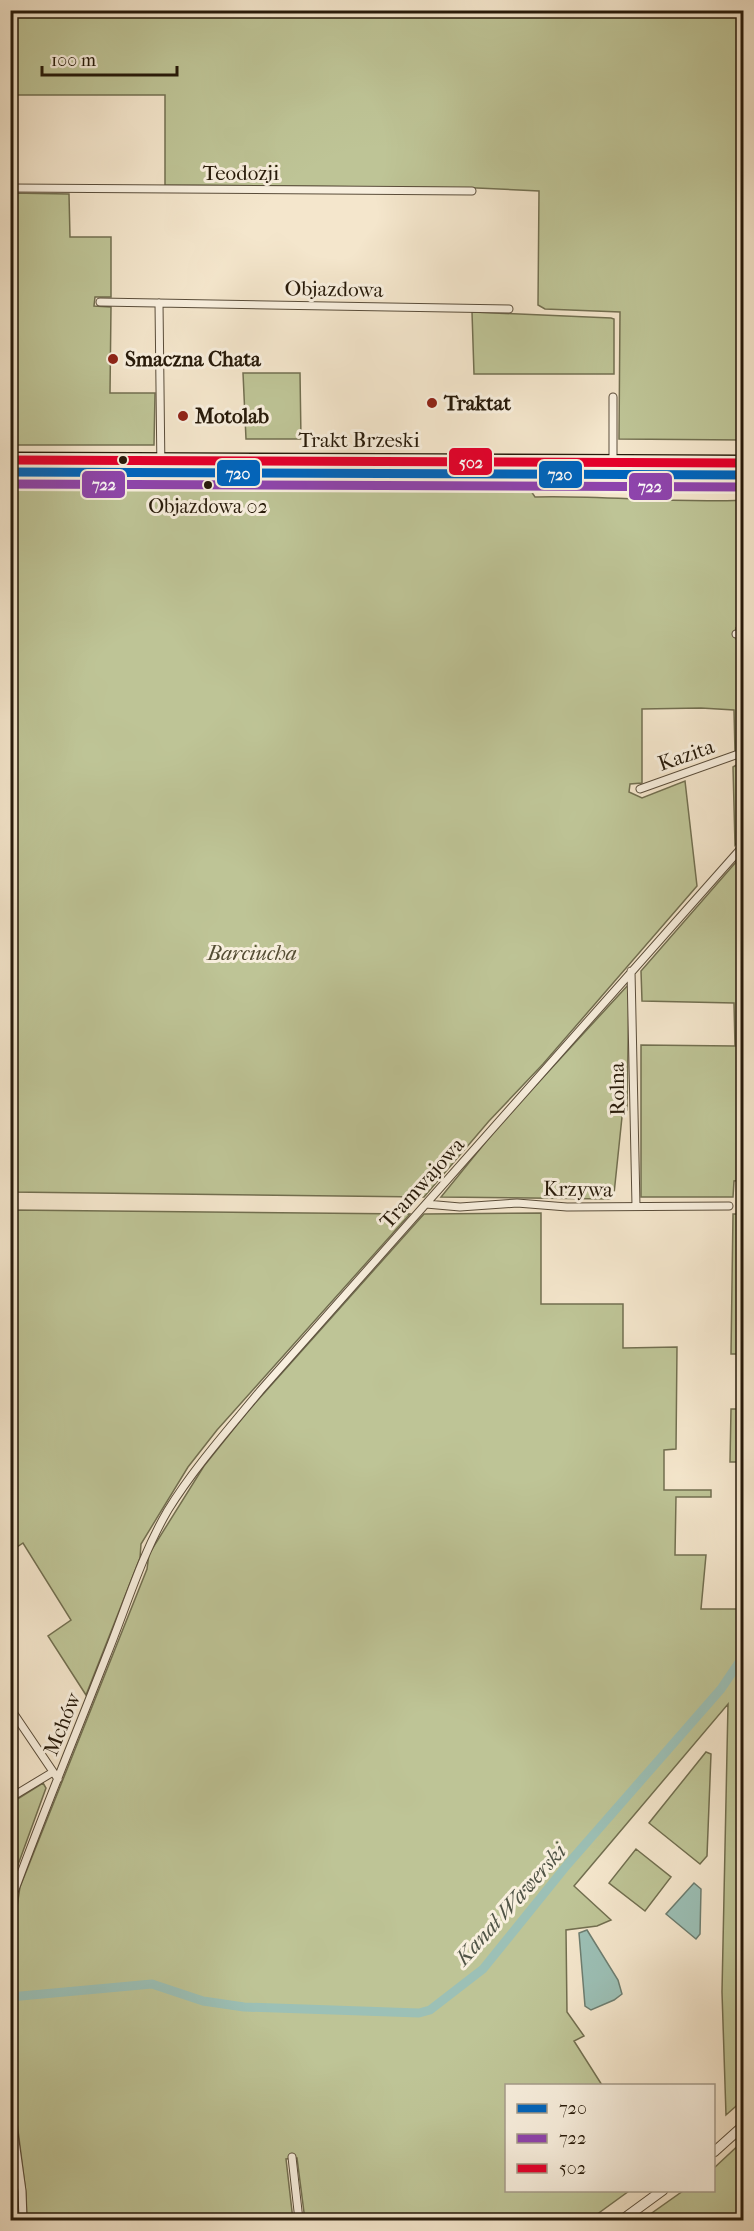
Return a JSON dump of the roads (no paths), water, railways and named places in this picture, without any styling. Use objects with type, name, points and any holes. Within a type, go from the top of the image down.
[{"type":"main road","name":"Trakt Brzeski","points":[[10,458],[744,461]]},
{"type":"main road","name":"Trakt Brzeski","points":[[10,472],[744,475]]},
{"type":"street","name":"Teodozji","points":[[10,188],[472,191]]},
{"type":"street","name":"Objazdowa","points":[[100,302],[509,309]]},
{"type":"street","points":[[159,303],[161,473]]},
{"type":"street","points":[[613,397],[613,461]]},
{"type":"street","name":"Kazita","points":[[640,789],[744,752]]},
{"type":"street","name":"Tramwajowa","points":[[145,1557],[168,1510],[201,1463],[260,1391],[744,845]]},
{"type":"street","name":"Rolna","points":[[632,971],[636,1206]]},
{"type":"street","name":"Krzywa","points":[[426,1204],[460,1207],[517,1203],[567,1207],[729,1206]]},
{"type":"street","name":"Mchów","points":[[10,1903],[145,1557]]},
{"type":"street","points":[[10,1708],[58,1779]]},
{"type":"street","points":[[10,1798],[53,1772]]},
{"type":"street","points":[[10,2105],[22,2191],[22,2220]]},
{"type":"street","points":[[715,2150],[744,2125]]},
{"type":"street","points":[[292,2157],[299,2220]]},
{"type":"street","points":[[622,2220],[660,2192]]},
{"type":"water","points":[[694,1883],[701,1889],[700,1934],[696,1939],[666,1914]]},
{"type":"water","points":[[587,1930],[618,1980],[622,1994],[591,2010],[585,2006],[579,1933]]},
{"type":"waterway","name":"Kanał Wawerski","points":[[10,1997],[152,1984],[203,2001],[244,2007],[419,2013],[430,2010],[483,1969],[567,1865],[721,1689],[744,1655]]},
{"type":"place","name":"Smaczna Chata","points":[[113,359]]},
{"type":"place","name":"Traktat","points":[[432,403]]},
{"type":"place","name":"Motolab","points":[[183,416]]},
{"type":"place","name":"Objazdowa 02","points":[[208,485]]},
{"type":"park label","name":"Barciucha","points":[[252,953]]}]
